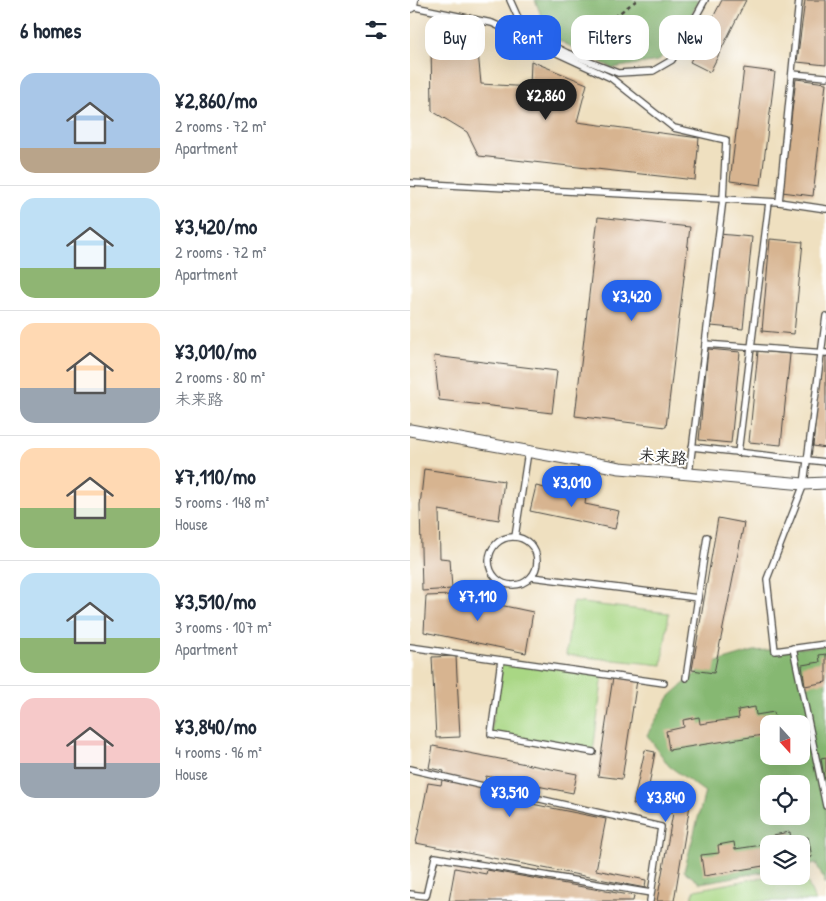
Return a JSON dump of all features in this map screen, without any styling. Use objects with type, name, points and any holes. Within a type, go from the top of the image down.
[{"type":"street","points":[[410,6],[411,0]]},
{"type":"street","name":"未来路","points":[[410,430],[620,468],[804,484],[826,484]]},
{"type":"lane","points":[[510,0],[524,31],[571,54]]},
{"type":"lane","points":[[586,60],[618,73],[653,71],[672,60],[705,0]]},
{"type":"lane","points":[[779,202],[799,0]]},
{"type":"lane","points":[[410,6],[492,23],[611,78],[674,128],[726,140],[723,199],[689,474]]},
{"type":"lane","points":[[792,74],[826,77]]},
{"type":"lane","points":[[410,183],[779,202],[826,208]]},
{"type":"lane","points":[[738,453],[769,202]]},
{"type":"lane","points":[[826,316],[824,352],[804,484],[767,579],[775,650],[826,644]]},
{"type":"lane","points":[[705,344],[824,352]]},
{"type":"lane","points":[[692,447],[826,462]]},
{"type":"lane","points":[[515,537],[528,452]]},
{"type":"lane","points":[[515,537],[523,539],[534,549],[537,563],[532,577],[519,585],[503,583],[491,572],[490,555],[493,547],[499,541],[515,537]]},
{"type":"lane","points":[[686,678],[708,537]]},
{"type":"lane","points":[[532,577],[698,598]]},
{"type":"lane","points":[[410,646],[664,683]]},
{"type":"lane","points":[[794,648],[826,806]]},
{"type":"lane","points":[[501,660],[491,734],[593,752]]},
{"type":"lane","points":[[410,768],[661,827],[650,901]]},
{"type":"lane","points":[[410,894],[426,896],[435,857],[651,893]]},
{"type":"path","points":[[616,15],[636,0]]},
{"type":"green space","points":[[535,0],[699,0],[691,15],[659,15],[658,61],[612,68],[597,60],[649,60],[649,15],[571,15],[571,47],[561,42],[561,15],[541,15]]},
{"type":"green space","points":[[573,602],[669,613],[662,665],[566,655]]},
{"type":"green space","points":[[826,646],[826,885],[816,863],[810,864],[810,835],[760,835],[760,873],[700,883],[684,871],[705,792],[669,766],[647,735],[669,697],[704,666],[754,651]]},
{"type":"green space","points":[[501,660],[603,674],[593,752],[491,734]]},
{"type":"green space","points":[[760,878],[760,885],[808,885],[815,901],[690,901],[695,890]]},
{"type":"building","points":[[722,0],[746,0],[721,50],[721,15],[714,15]]},
{"type":"building","points":[[805,0],[826,0],[826,65],[797,62]]},
{"type":"building","points":[[431,60],[479,60],[481,84],[530,87],[531,61],[587,84],[577,122],[699,138],[695,180],[479,156],[467,132],[432,111]]},
{"type":"building","points":[[691,60],[716,60],[710,72],[690,62]]},
{"type":"building","points":[[744,68],[775,72],[761,185],[730,181]]},
{"type":"building","points":[[796,79],[826,83],[813,196],[782,192]]},
{"type":"building","points":[[598,217],[690,227],[666,427],[575,416]]},
{"type":"building","points":[[719,234],[752,237],[743,329],[711,326]]},
{"type":"building","points":[[770,239],[803,242],[794,334],[762,331]]},
{"type":"building","points":[[708,349],[740,352],[731,443],[699,440]]},
{"type":"building","points":[[758,351],[790,354],[781,445],[749,442]]},
{"type":"building","points":[[822,355],[826,355],[826,448],[813,446]]},
{"type":"building","points":[[434,356],[557,371],[552,413],[439,400]]},
{"type":"building","points":[[424,469],[504,481],[499,520],[439,510],[440,558],[450,559],[452,589],[422,591],[420,506]]},
{"type":"building","points":[[536,486],[586,497],[585,504],[619,511],[615,529],[530,511]]},
{"type":"building","points":[[718,518],[744,523],[714,673],[692,670]]},
{"type":"building","points":[[452,595],[533,612],[526,653],[424,632],[426,596]]},
{"type":"building","points":[[826,654],[826,682],[805,686],[802,665],[820,662],[819,655]]},
{"type":"building","points":[[456,656],[460,737],[436,738],[432,657]]},
{"type":"building","points":[[613,677],[637,680],[622,779],[598,776]]},
{"type":"building","points":[[755,707],[756,715],[774,712],[774,715],[760,715],[760,735],[669,750],[666,731],[684,727],[683,720],[699,717],[700,724],[739,718],[738,710]]},
{"type":"building","points":[[433,746],[577,774],[573,793],[486,776],[483,794],[606,819],[596,870],[646,880],[645,888],[416,843],[428,783],[441,785],[444,771],[429,768]]},
{"type":"building","points":[[645,750],[655,752],[649,786],[692,793],[674,901],[657,901],[673,813],[633,804]]},
{"type":"building","points":[[826,757],[826,778],[824,778],[821,758]]},
{"type":"building","points":[[790,832],[790,835],[773,835]]},
{"type":"building","points":[[734,842],[735,849],[760,845],[760,867],[704,876],[701,855],[719,853],[718,845]]},
{"type":"building","points":[[455,868],[486,874],[487,870],[634,896],[633,901],[449,901]]}]
